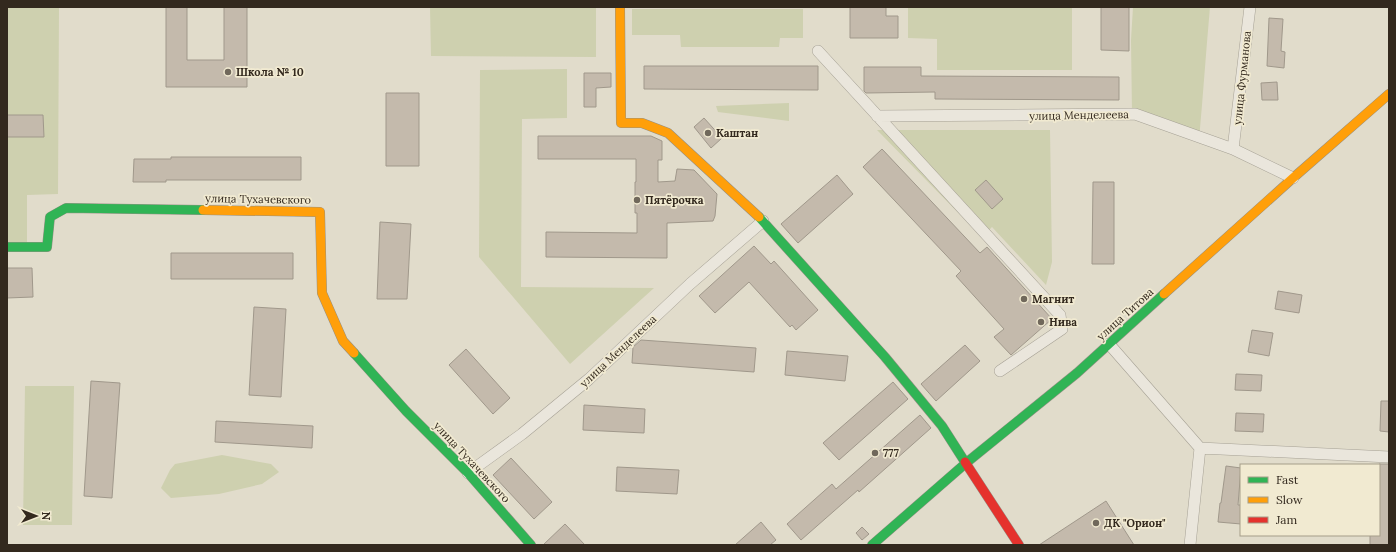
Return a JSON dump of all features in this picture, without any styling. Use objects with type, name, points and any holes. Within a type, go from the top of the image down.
[{"type":"street","points":[[620,7],[621,123],[642,123],[668,133],[763,221],[885,357],[942,426],[1019,545]]},
{"type":"street","name":"улица Фурманова","points":[[1234,149],[1250,7]]},
{"type":"street","points":[[818,51],[1060,315],[1062,329],[1000,371]]},
{"type":"street","name":"улица Титова","points":[[872,545],[966,463],[1076,373],[1389,94]]},
{"type":"street","name":"улица Менделеева","points":[[877,116],[1135,114],[1234,149],[1293,178]]},
{"type":"street","name":"улица Тухачевского","points":[[7,247],[47,247],[50,217],[66,208],[320,212],[322,292],[343,342],[406,411],[468,473],[531,545]]},
{"type":"street","name":"улица Менделеева","points":[[468,473],[522,434],[589,379],[690,284],[763,221]]},
{"type":"street","points":[[1109,344],[1200,448],[1389,457]]},
{"type":"street","points":[[1190,545],[1200,448]]},
{"type":"green space","points":[[7,7],[59,7],[58,194],[27,195],[27,242],[7,242]]},
{"type":"green space","points":[[430,7],[596,7],[596,57],[431,56]]},
{"type":"green space","points":[[908,7],[1072,7],[1072,70],[937,70],[937,39],[908,38]]},
{"type":"green space","points":[[1133,7],[1210,7],[1199,140],[1132,114],[1131,40]]},
{"type":"green space","points":[[632,9],[803,9],[803,38],[780,38],[779,47],[681,47],[680,35],[632,35]]},
{"type":"green space","points":[[567,69],[567,118],[522,119],[521,287],[654,288],[570,364],[479,257],[480,70]]},
{"type":"green space","points":[[789,103],[789,121],[718,112],[716,106]]},
{"type":"green space","points":[[877,130],[1050,130],[1052,262],[1046,285],[992,227],[982,237]]},
{"type":"green space","points":[[25,386],[74,386],[72,525],[23,525]]},
{"type":"green space","points":[[222,455],[271,464],[279,472],[262,484],[219,494],[171,498],[161,488],[170,470],[175,464]]},
{"type":"building","points":[[166,7],[187,7],[187,60],[224,60],[224,7],[247,7],[247,87],[166,87]]},
{"type":"building","points":[[850,7],[886,7],[886,16],[898,16],[898,38],[850,38]]},
{"type":"building","points":[[1101,7],[1129,7],[1129,51],[1101,50]]},
{"type":"building","points":[[1269,18],[1283,19],[1281,51],[1285,52],[1284,68],[1267,66]]},
{"type":"building","points":[[644,66],[818,66],[818,90],[644,89]]},
{"type":"building","points":[[864,67],[921,67],[921,76],[1119,77],[1119,100],[935,99],[935,92],[866,93],[864,91]]},
{"type":"building","points":[[584,73],[611,73],[611,87],[596,88],[596,107],[584,107]]},
{"type":"building","points":[[1277,82],[1278,100],[1262,100],[1261,83]]},
{"type":"building","points":[[386,93],[419,93],[419,166],[386,166]]},
{"type":"building","points":[[7,115],[43,115],[44,137],[7,137]]},
{"type":"building","name":"Каштан","points":[[704,118],[722,138],[711,148],[694,127]]},
{"type":"building","points":[[538,136],[651,136],[662,141],[662,160],[658,160],[658,182],[675,181],[677,169],[694,170],[717,194],[715,216],[713,221],[667,223],[667,258],[546,257],[546,232],[637,233],[637,213],[635,213],[636,159],[538,159]]},
{"type":"building","points":[[882,149],[980,253],[987,247],[1052,319],[1011,355],[994,337],[1004,329],[956,276],[961,271],[863,167]]},
{"type":"building","points":[[171,157],[301,157],[301,180],[166,180],[166,182],[133,182],[134,159],[171,159]]},
{"type":"building","points":[[837,175],[853,194],[798,243],[781,224]]},
{"type":"building","points":[[986,180],[1003,199],[992,209],[975,190]]},
{"type":"building","points":[[1093,182],[1114,182],[1114,264],[1092,264]]},
{"type":"building","points":[[380,222],[411,224],[407,299],[377,299]]},
{"type":"building","points":[[754,246],[771,264],[774,261],[818,310],[796,330],[792,325],[790,327],[749,282],[715,313],[699,296]]},
{"type":"building","points":[[171,253],[293,253],[293,279],[171,279]]},
{"type":"building","points":[[7,268],[32,268],[33,297],[7,298]]},
{"type":"building","points":[[1278,291],[1302,295],[1299,313],[1275,309]]},
{"type":"building","points":[[254,307],[286,309],[281,397],[249,395]]},
{"type":"building","points":[[1252,330],[1273,333],[1269,356],[1248,352]]},
{"type":"building","points":[[641,340],[756,348],[754,372],[632,363],[633,347]]},
{"type":"building","points":[[965,345],[980,361],[936,401],[921,384]]},
{"type":"building","points":[[466,349],[510,398],[493,414],[449,365]]},
{"type":"building","points":[[787,351],[848,356],[845,381],[785,375]]},
{"type":"building","points":[[1236,374],[1262,375],[1261,391],[1235,390]]},
{"type":"building","points":[[91,381],[120,383],[112,498],[84,496]]},
{"type":"building","points":[[893,382],[908,399],[839,460],[823,443]]},
{"type":"building","points":[[1381,401],[1389,401],[1389,432],[1380,431]]},
{"type":"building","points":[[584,405],[645,409],[644,433],[583,430]]},
{"type":"building","points":[[1236,413],[1264,414],[1263,432],[1235,431]]},
{"type":"building","points":[[920,415],[931,428],[859,492],[858,490],[801,540],[787,524],[832,484],[836,489]]},
{"type":"building","points":[[216,421],[313,426],[312,448],[215,442]]},
{"type":"building","points":[[511,458],[552,502],[534,519],[493,475]]},
{"type":"building","points":[[1380,464],[1389,464],[1389,545],[1370,545],[1370,536],[1380,536]]},
{"type":"building","points":[[1226,466],[1240,468],[1238,505],[1240,505],[1240,524],[1218,522]]},
{"type":"building","points":[[617,467],[679,470],[677,494],[616,491]]},
{"type":"building","name":"ДК \"Орион\"","points":[[1106,501],[1134,545],[1039,545]]},
{"type":"building","points":[[761,522],[776,540],[770,545],[735,545]]},
{"type":"building","points":[[565,524],[585,545],[543,545]]},
{"type":"building","points":[[862,527],[869,534],[862,540],[856,533]]},
{"type":"traffic: fast","points":[[7,247],[47,247],[50,217],[66,208],[203,210]]},
{"type":"traffic: fast","points":[[759,217],[885,357],[942,426],[965,462]]},
{"type":"traffic: fast","points":[[872,545],[966,463],[1077,373],[1164,294]]},
{"type":"traffic: fast","points":[[354,353],[406,411],[468,473],[531,545]]},
{"type":"traffic: slow","points":[[620,7],[621,123],[642,123],[668,133],[759,217]]},
{"type":"traffic: slow","points":[[1164,294],[1389,94]]},
{"type":"traffic: slow","points":[[203,210],[320,212],[322,293],[343,341],[354,353]]},
{"type":"traffic: jam","points":[[965,462],[1019,545]]},
{"type":"place","name":"Школа № 10","points":[[228,72]]},
{"type":"place","name":"Каштан","points":[[708,133]]},
{"type":"place","name":"Пятёрочка","points":[[637,200]]},
{"type":"place","name":"Магнит","points":[[1024,299]]},
{"type":"place","name":"Нива","points":[[1041,322]]},
{"type":"place","name":"777","points":[[875,453]]},
{"type":"place","name":"ДК \"Орион\"","points":[[1096,523]]}]
